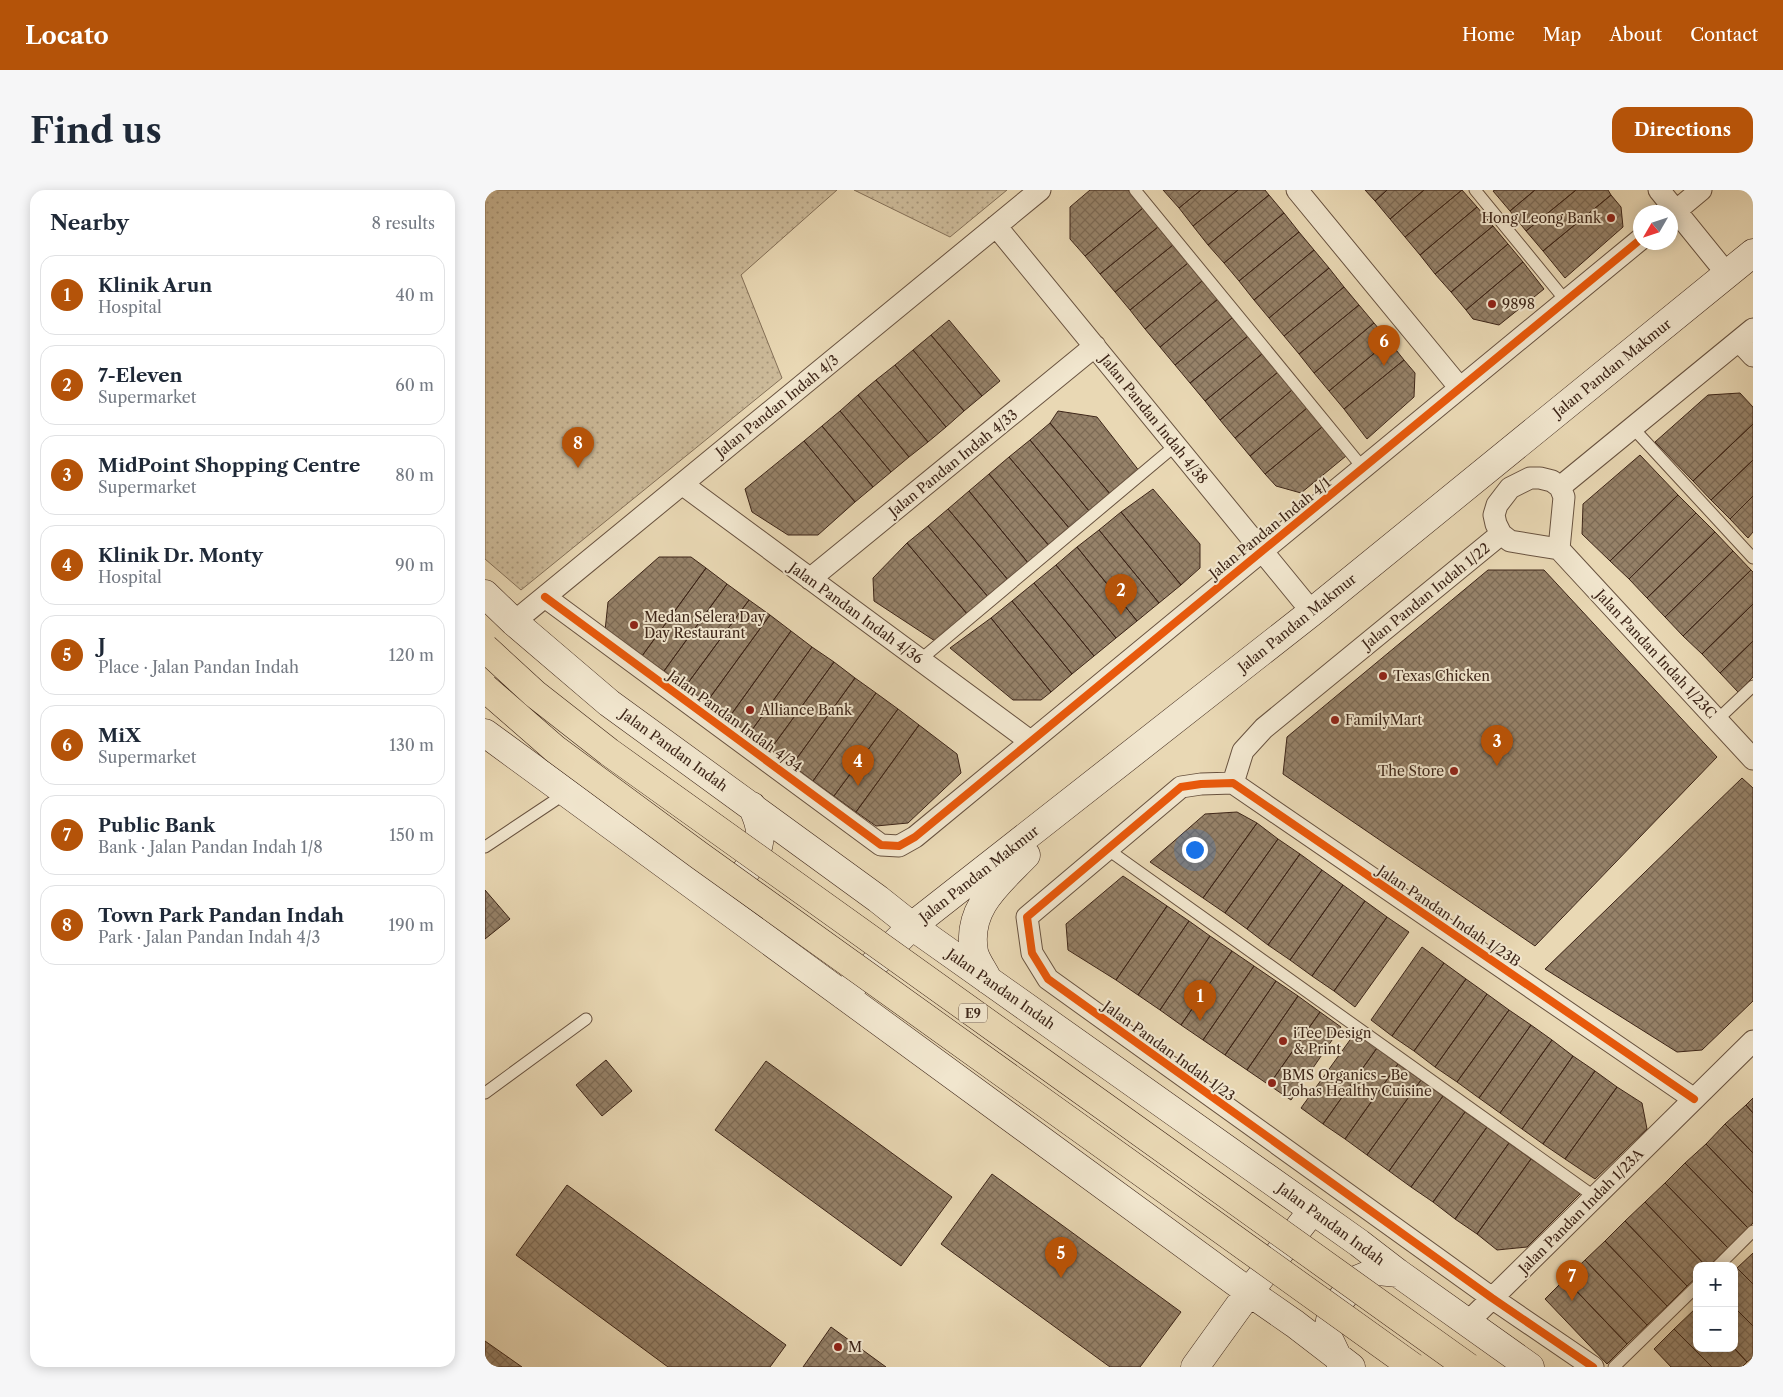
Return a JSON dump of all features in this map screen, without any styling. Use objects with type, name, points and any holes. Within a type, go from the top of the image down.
[{"type":"highway","name":"E9","points":[[485,648],[535,694],[609,752],[1468,1367]]},
{"type":"highway","name":"E9","points":[[485,688],[555,749],[1413,1367]]},
{"type":"main road","name":"Jalan Pandan Makmur","points":[[843,995],[912,926],[1312,612],[1753,253]]},
{"type":"main road","name":"Jalan Pandan Indah","points":[[485,594],[514,622],[609,703],[752,806],[912,926],[1530,1367]]},
{"type":"main road","points":[[485,733],[1345,1362]]},
{"type":"main road","points":[[989,981],[974,954],[973,935],[976,920],[987,894],[1100,778]]},
{"type":"main road","points":[[695,887],[723,886],[738,879],[748,868],[757,851],[760,833],[758,818],[752,806]]},
{"type":"main road","points":[[1195,1367],[1249,1292],[1312,1210]]},
{"type":"main road","points":[[1345,1362],[1327,1335],[1332,1311],[1356,1280],[1378,1271],[1398,1273]]},
{"type":"street","name":"Jalan Pandan Indah 4/3","points":[[514,622],[1040,190]]},
{"type":"street","points":[[1297,190],[1460,388]]},
{"type":"street","points":[[1659,190],[1668,205]]},
{"type":"street","points":[[1678,209],[1701,190]]},
{"type":"street","points":[[1678,219],[1727,274]]},
{"type":"street","name":"Jalan Pandan Indah 4/38","points":[[996,226],[1312,612]]},
{"type":"street","name":"Jalan Pandan Indah 4/1","points":[[915,837],[1633,246]]},
{"type":"street","points":[[1560,487],[1632,427],[1748,342]]},
{"type":"street","name":"Jalan Pandan Indah 4/33","points":[[810,579],[1095,346]]},
{"type":"street","points":[[1492,466],[1510,488],[1530,478],[1540,478],[1552,481],[1560,487],[1564,497],[1559,549],[1511,540],[1501,534]]},
{"type":"street","name":"Jalan Pandan Indah 4/36","points":[[681,484],[1030,741]]},
{"type":"street","name":"Jalan Pandan Indah 1/22","points":[[1233,783],[1243,751],[1264,728],[1501,534],[1494,515],[1497,505],[1510,488]]},
{"type":"street","name":"Jalan Pandan Indah 1/23C","points":[[1559,549],[1753,759]]},
{"type":"street","name":"Jalan Pandan Indah 4/34","points":[[545,597],[881,844],[899,846],[915,837]]},
{"type":"street","name":"Jalan Pandan Indah 1/23","points":[[1233,783],[1181,787],[1107,849],[1027,917],[1032,953],[1049,979],[1492,1298]]},
{"type":"street","name":"Jalan Pandan Indah 1/23B","points":[[1233,783],[1694,1099]]},
{"type":"street","points":[[1694,1099],[1753,1041]]},
{"type":"street","name":"Jalan Pandan Indah 1/23A","points":[[1468,1322],[1694,1099]]},
{"type":"street","points":[[1492,1298],[1593,1367]]},
{"type":"lane","points":[[1135,190],[1363,468]]},
{"type":"lane","points":[[1475,190],[1566,301]]},
{"type":"lane","points":[[1632,427],[1753,558]]},
{"type":"lane","points":[[920,660],[1176,445]]},
{"type":"lane","points":[[1717,720],[1753,686]]},
{"type":"lane","points":[[485,847],[566,793]]},
{"type":"lane","points":[[1107,849],[1595,1197]]},
{"type":"lane","points":[[485,1093],[586,1019]]},
{"type":"lane","points":[[1721,1262],[1753,1231]]},
{"type":"lane","points":[[1613,1367],[1693,1290]]},
{"type":"shaded area","points":[[485,190],[837,190],[741,275],[782,378],[521,590],[485,559]]},
{"type":"shaded area","points":[[854,190],[1007,190],[950,237]]},
{"type":"building","points":[[1090,190],[1128,190],[1143,208],[1085,256],[1070,239],[1070,207]]},
{"type":"building","points":[[1163,190],[1201,190],[1179,208]]},
{"type":"building","points":[[1201,190],[1238,190],[1193,226],[1179,208]]},
{"type":"building","points":[[1238,190],[1265,190],[1269,195],[1208,245],[1193,226]]},
{"type":"building","points":[[1365,190],[1387,190],[1375,201]]},
{"type":"building","points":[[1387,190],[1424,190],[1390,219],[1375,201]]},
{"type":"building","points":[[1424,190],[1462,190],[1405,237],[1390,219]]},
{"type":"building","points":[[1462,190],[1477,207],[1420,255],[1405,237]]},
{"type":"building","points":[[1535,190],[1510,211],[1493,191]]},
{"type":"building","points":[[1535,190],[1576,190],[1526,231],[1510,211]]},
{"type":"building","points":[[1576,190],[1608,190],[1611,195],[1543,251],[1526,231]]},
{"type":"building","points":[[1269,195],[1284,213],[1224,263],[1208,245]]},
{"type":"building","points":[[1611,195],[1621,207],[1623,227],[1565,278],[1543,251]]},
{"type":"building","points":[[1477,207],[1493,226],[1435,274],[1420,255]]},
{"type":"building","points":[[1143,208],[1158,227],[1100,274],[1085,256]]},
{"type":"building","points":[[1284,213],[1299,232],[1239,281],[1224,263]]},
{"type":"building","points":[[1493,226],[1508,244],[1451,292],[1435,274]]},
{"type":"building","points":[[1158,227],[1173,245],[1115,292],[1100,274]]},
{"type":"building","points":[[1299,232],[1314,250],[1254,300],[1239,281]]},
{"type":"building","points":[[1508,244],[1523,262],[1466,310],[1451,292]]},
{"type":"building","points":[[1173,245],[1188,263],[1130,310],[1115,292]]},
{"type":"building","points":[[1314,250],[1329,268],[1269,318],[1254,300]]},
{"type":"building","points":[[1523,262],[1544,289],[1499,325],[1473,319],[1466,310]]},
{"type":"building","points":[[1188,263],[1202,281],[1145,329],[1130,310]]},
{"type":"building","points":[[1329,268],[1344,287],[1284,336],[1269,318]]},
{"type":"building","points":[[1202,281],[1218,299],[1160,347],[1145,329]]},
{"type":"building","points":[[1344,287],[1359,305],[1299,354],[1284,336]]},
{"type":"building","points":[[1218,299],[1232,318],[1175,365],[1160,347]]},
{"type":"building","points":[[1359,305],[1374,323],[1314,373],[1299,354]]},
{"type":"building","points":[[1232,318],[1248,336],[1190,383],[1175,365]]},
{"type":"building","points":[[949,320],[1000,381],[982,396],[931,335]]},
{"type":"building","points":[[1374,323],[1389,341],[1329,391],[1314,373]]},
{"type":"building","points":[[931,335],[982,396],[964,411],[913,350]]},
{"type":"building","points":[[1248,336],[1262,354],[1205,401],[1190,383]]},
{"type":"building","points":[[1389,341],[1404,360],[1344,409],[1329,391]]},
{"type":"building","points":[[913,350],[964,411],[946,427],[895,365]]},
{"type":"building","points":[[1262,354],[1278,372],[1220,420],[1205,401]]},
{"type":"building","points":[[1404,360],[1415,373],[1414,397],[1367,439],[1344,409]]},
{"type":"building","points":[[895,365],[946,427],[928,442],[876,380]]},
{"type":"building","points":[[1278,372],[1292,390],[1235,438],[1220,420]]},
{"type":"building","points":[[876,380],[928,442],[909,457],[858,395]]},
{"type":"building","points":[[1292,390],[1307,408],[1250,456],[1235,438]]},
{"type":"building","points":[[1740,393],[1753,407],[1753,424],[1693,481],[1655,442],[1708,395]]},
{"type":"building","points":[[858,395],[909,457],[891,472],[840,411]]},
{"type":"building","points":[[1307,408],[1322,427],[1265,474],[1250,456]]},
{"type":"building","points":[[840,411],[891,472],[873,487],[822,426]]},
{"type":"building","points":[[1058,411],[1097,417],[1140,472],[1111,495],[1050,423]]},
{"type":"building","points":[[1050,423],[1111,495],[1090,512],[1030,440]]},
{"type":"building","points":[[1753,424],[1753,460],[1711,500],[1693,481]]},
{"type":"building","points":[[822,426],[873,487],[855,502],[804,441]]},
{"type":"building","points":[[1322,427],[1346,456],[1301,493],[1276,486],[1265,474]]},
{"type":"building","points":[[1030,440],[1090,512],[1070,529],[1009,457]]},
{"type":"building","points":[[804,441],[855,502],[818,535],[788,535],[752,512],[745,489]]},
{"type":"building","points":[[1640,455],[1678,495],[1610,561],[1582,534],[1583,504]]},
{"type":"building","points":[[1009,457],[1070,529],[1050,547],[989,474]]},
{"type":"building","points":[[1753,460],[1753,496],[1730,519],[1711,500]]},
{"type":"building","points":[[989,474],[1050,547],[1029,564],[969,491]]},
{"type":"building","points":[[1153,489],[1200,544],[1200,568],[1181,585],[1121,512]]},
{"type":"building","points":[[969,491],[1029,564],[1009,581],[948,509]]},
{"type":"building","points":[[1678,495],[1696,513],[1629,579],[1610,561]]},
{"type":"building","points":[[1753,496],[1753,532],[1748,538],[1730,519]]},
{"type":"building","points":[[948,509],[1009,581],[989,598],[928,526]]},
{"type":"building","points":[[1121,512],[1181,585],[1159,603],[1099,530]]},
{"type":"building","points":[[1696,513],[1715,532],[1647,598],[1629,579]]},
{"type":"building","points":[[928,526],[989,598],[968,615],[907,543]]},
{"type":"building","points":[[1099,530],[1159,603],[1137,621],[1077,547]]},
{"type":"building","points":[[1715,532],[1733,551],[1665,617],[1647,598]]},
{"type":"building","points":[[907,543],[968,615],[935,641],[874,601],[873,578]]},
{"type":"building","points":[[1077,547],[1137,621],[1116,638],[1056,565]]},
{"type":"building","points":[[1733,551],[1751,570],[1683,636],[1665,617]]},
{"type":"building","points":[[659,557],[691,557],[706,568],[642,656],[605,631],[608,602]]},
{"type":"building","points":[[1056,565],[1116,638],[1094,656],[1034,583]]},
{"type":"building","points":[[706,568],[727,584],[664,671],[642,656]]},
{"type":"building","points":[[1488,570],[1544,570],[1717,757],[1535,946],[1283,774],[1287,737]]},
{"type":"building","points":[[1751,570],[1753,572],[1753,604],[1702,654],[1683,636]]},
{"type":"building","points":[[1034,583],[1094,656],[1072,674],[1012,601]]},
{"type":"building","points":[[727,584],[749,600],[685,687],[664,671]]},
{"type":"building","points":[[749,600],[770,615],[706,703],[685,687]]},
{"type":"building","points":[[1012,601],[1072,674],[1051,692],[991,618]]},
{"type":"building","points":[[1753,604],[1753,641],[1720,673],[1702,654]]},
{"type":"building","points":[[770,615],[791,631],[728,719],[706,703]]},
{"type":"building","points":[[991,618],[1051,692],[1041,700],[1013,700],[950,648]]},
{"type":"building","points":[[791,631],[812,647],[749,734],[728,719]]},
{"type":"building","points":[[1753,641],[1753,677],[1738,692],[1720,673]]},
{"type":"building","points":[[812,647],[834,662],[770,750],[749,734]]},
{"type":"building","points":[[834,662],[855,678],[792,765],[770,750]]},
{"type":"building","points":[[855,678],[876,693],[813,781],[792,765]]},
{"type":"building","points":[[876,693],[898,709],[834,796],[813,781]]},
{"type":"building","points":[[898,709],[919,725],[856,812],[834,796]]},
{"type":"building","points":[[919,725],[957,754],[961,773],[908,823],[876,826],[856,812]]},
{"type":"building","points":[[1742,778],[1753,788],[1753,1001],[1702,1050],[1677,1052],[1545,969]]},
{"type":"building","points":[[1237,812],[1257,823],[1203,898],[1150,862],[1205,814]]},
{"type":"building","points":[[1257,823],[1278,839],[1225,913],[1203,898]]},
{"type":"building","points":[[1278,839],[1300,854],[1247,929],[1225,913]]},
{"type":"building","points":[[1300,854],[1322,870],[1268,945],[1247,929]]},
{"type":"building","points":[[1322,870],[1343,885],[1290,960],[1268,945]]},
{"type":"building","points":[[1123,876],[1167,906],[1116,980],[1068,950],[1066,924]]},
{"type":"building","points":[[1343,885],[1365,901],[1312,976],[1290,960]]},
{"type":"building","points":[[485,890],[510,919],[485,939]]},
{"type":"building","points":[[1365,901],[1387,917],[1334,991],[1312,976]]},
{"type":"building","points":[[1167,906],[1189,921],[1138,995],[1116,980]]},
{"type":"building","points":[[1387,917],[1409,932],[1355,1007],[1334,991]]},
{"type":"building","points":[[1189,921],[1210,936],[1160,1010],[1138,995]]},
{"type":"building","points":[[1210,936],[1232,951],[1181,1025],[1160,1010]]},
{"type":"building","points":[[1422,947],[1444,963],[1392,1036],[1371,1020]]},
{"type":"building","points":[[1232,951],[1254,966],[1203,1040],[1181,1025]]},
{"type":"building","points":[[1444,963],[1466,979],[1414,1051],[1392,1036]]},
{"type":"building","points":[[1254,966],[1276,981],[1225,1055],[1203,1040]]},
{"type":"building","points":[[1466,979],[1487,994],[1435,1067],[1414,1051]]},
{"type":"building","points":[[1276,981],[1298,996],[1247,1070],[1225,1055]]},
{"type":"building","points":[[1487,994],[1509,1010],[1457,1082],[1435,1067]]},
{"type":"building","name":"iTee Design & Print","points":[[1298,996],[1320,1012],[1269,1085],[1247,1070]]},
{"type":"building","points":[[1509,1010],[1531,1025],[1479,1098],[1457,1082]]},
{"type":"building","points":[[1320,1012],[1341,1027],[1291,1100],[1269,1085]]},
{"type":"building","points":[[1531,1025],[1552,1040],[1500,1113],[1479,1098]]},
{"type":"building","points":[[1355,1033],[1377,1048],[1323,1124],[1301,1108]]},
{"type":"building","points":[[1552,1040],[1573,1056],[1522,1129],[1500,1113]]},
{"type":"building","points":[[1377,1048],[1398,1064],[1345,1139],[1323,1124]]},
{"type":"building","points":[[1573,1056],[1595,1071],[1543,1144],[1522,1129]]},
{"type":"building","points":[[606,1060],[632,1091],[602,1116],[576,1085]]},
{"type":"building","points":[[766,1061],[952,1197],[901,1266],[715,1130]]},
{"type":"building","points":[[1398,1064],[1421,1080],[1367,1155],[1345,1139]]},
{"type":"building","points":[[1595,1071],[1617,1087],[1565,1159],[1543,1144]]},
{"type":"building","points":[[1421,1080],[1443,1096],[1389,1171],[1367,1155]]},
{"type":"building","points":[[1617,1087],[1642,1103],[1647,1129],[1595,1179],[1565,1159]]},
{"type":"building","points":[[1443,1096],[1465,1112],[1411,1187],[1389,1171]]},
{"type":"building","points":[[1753,1098],[1753,1113],[1746,1105]]},
{"type":"building","points":[[1746,1105],[1753,1113],[1753,1153],[1725,1124]]},
{"type":"building","points":[[1465,1112],[1487,1127],[1433,1202],[1411,1187]]},
{"type":"building","points":[[1725,1124],[1753,1153],[1753,1193],[1706,1144]]},
{"type":"building","points":[[1487,1127],[1509,1143],[1455,1219],[1433,1202]]},
{"type":"building","points":[[1509,1143],[1531,1159],[1477,1234],[1455,1219]]},
{"type":"building","points":[[1706,1144],[1753,1193],[1753,1223],[1748,1228],[1685,1163]]},
{"type":"building","points":[[1531,1159],[1582,1192],[1527,1247],[1497,1250],[1477,1234]]},
{"type":"building","points":[[1685,1163],[1748,1228],[1728,1248],[1665,1183]]},
{"type":"building","points":[[992,1174],[1181,1312],[1140,1367],[1110,1367],[941,1244]]},
{"type":"building","points":[[1665,1183],[1728,1248],[1713,1262],[1702,1262],[1645,1202]]},
{"type":"building","points":[[567,1185],[786,1345],[770,1367],[668,1367],[516,1255]]},
{"type":"building","points":[[1645,1202],[1702,1262],[1693,1262],[1693,1281],[1687,1286],[1625,1221]]},
{"type":"building","points":[[1625,1221],[1687,1286],[1667,1306],[1605,1241]]},
{"type":"building","points":[[1605,1241],[1667,1306],[1647,1325],[1585,1260]]},
{"type":"building","points":[[1753,1253],[1753,1284],[1738,1269]]},
{"type":"building","points":[[1585,1260],[1647,1325],[1627,1344],[1565,1279]]},
{"type":"building","points":[[1738,1269],[1753,1284],[1753,1326],[1738,1311]]},
{"type":"building","points":[[1565,1279],[1627,1344],[1607,1364],[1545,1299]]},
{"type":"building","points":[[1693,1311],[1693,1348],[1674,1329]]},
{"type":"building","points":[[1738,1311],[1753,1326],[1753,1357],[1747,1362],[1738,1352]]},
{"type":"building","name":"M","points":[[831,1327],[886,1367],[803,1367]]},
{"type":"building","points":[[1674,1329],[1693,1348],[1693,1352],[1697,1352],[1712,1367],[1671,1367],[1654,1349]]},
{"type":"building","points":[[485,1341],[522,1367],[485,1367]]},
{"type":"building","points":[[1697,1352],[1738,1352],[1747,1362],[1742,1367],[1712,1367]]},
{"type":"cycle path","points":[[545,597],[881,845],[899,846],[915,837],[1633,246]]},
{"type":"cycle path","points":[[1593,1367],[1492,1298],[1048,979],[1032,953],[1027,917],[1181,787],[1233,783],[1694,1099]]},
{"type":"place","name":"Hong Leong Bank","points":[[1611,218]]},
{"type":"place","name":"9898","points":[[1492,304]]},
{"type":"place","name":"MiX","points":[[1384,366]]},
{"type":"place","name":"Town Park Pandan Indah","points":[[578,468]]},
{"type":"place","name":"7-Eleven","points":[[1121,615]]},
{"type":"place","name":"Medan Selera Day Day Restaurant","points":[[634,625]]},
{"type":"place","name":"Texas Chicken","points":[[1383,676]]},
{"type":"place","name":"Alliance Bank","points":[[750,710]]},
{"type":"place","name":"FamilyMart","points":[[1335,720]]},
{"type":"place","name":"MidPoint Shopping Centre","points":[[1497,766]]},
{"type":"place","name":"The Store","points":[[1454,771]]},
{"type":"place","name":"Klinik Dr. Monty","points":[[858,786]]},
{"type":"place","name":"Klinik Arun","points":[[1200,1021]]},
{"type":"place","name":"iTee Design & Print","points":[[1283,1041]]},
{"type":"place","name":"BMS Organics - Be Lohas Healthy Cuisine","points":[[1272,1083]]},
{"type":"place","name":"J","points":[[1061,1278]]},
{"type":"place","name":"Public Bank","points":[[1572,1301]]},
{"type":"place","name":"M","points":[[838,1347]]}]
